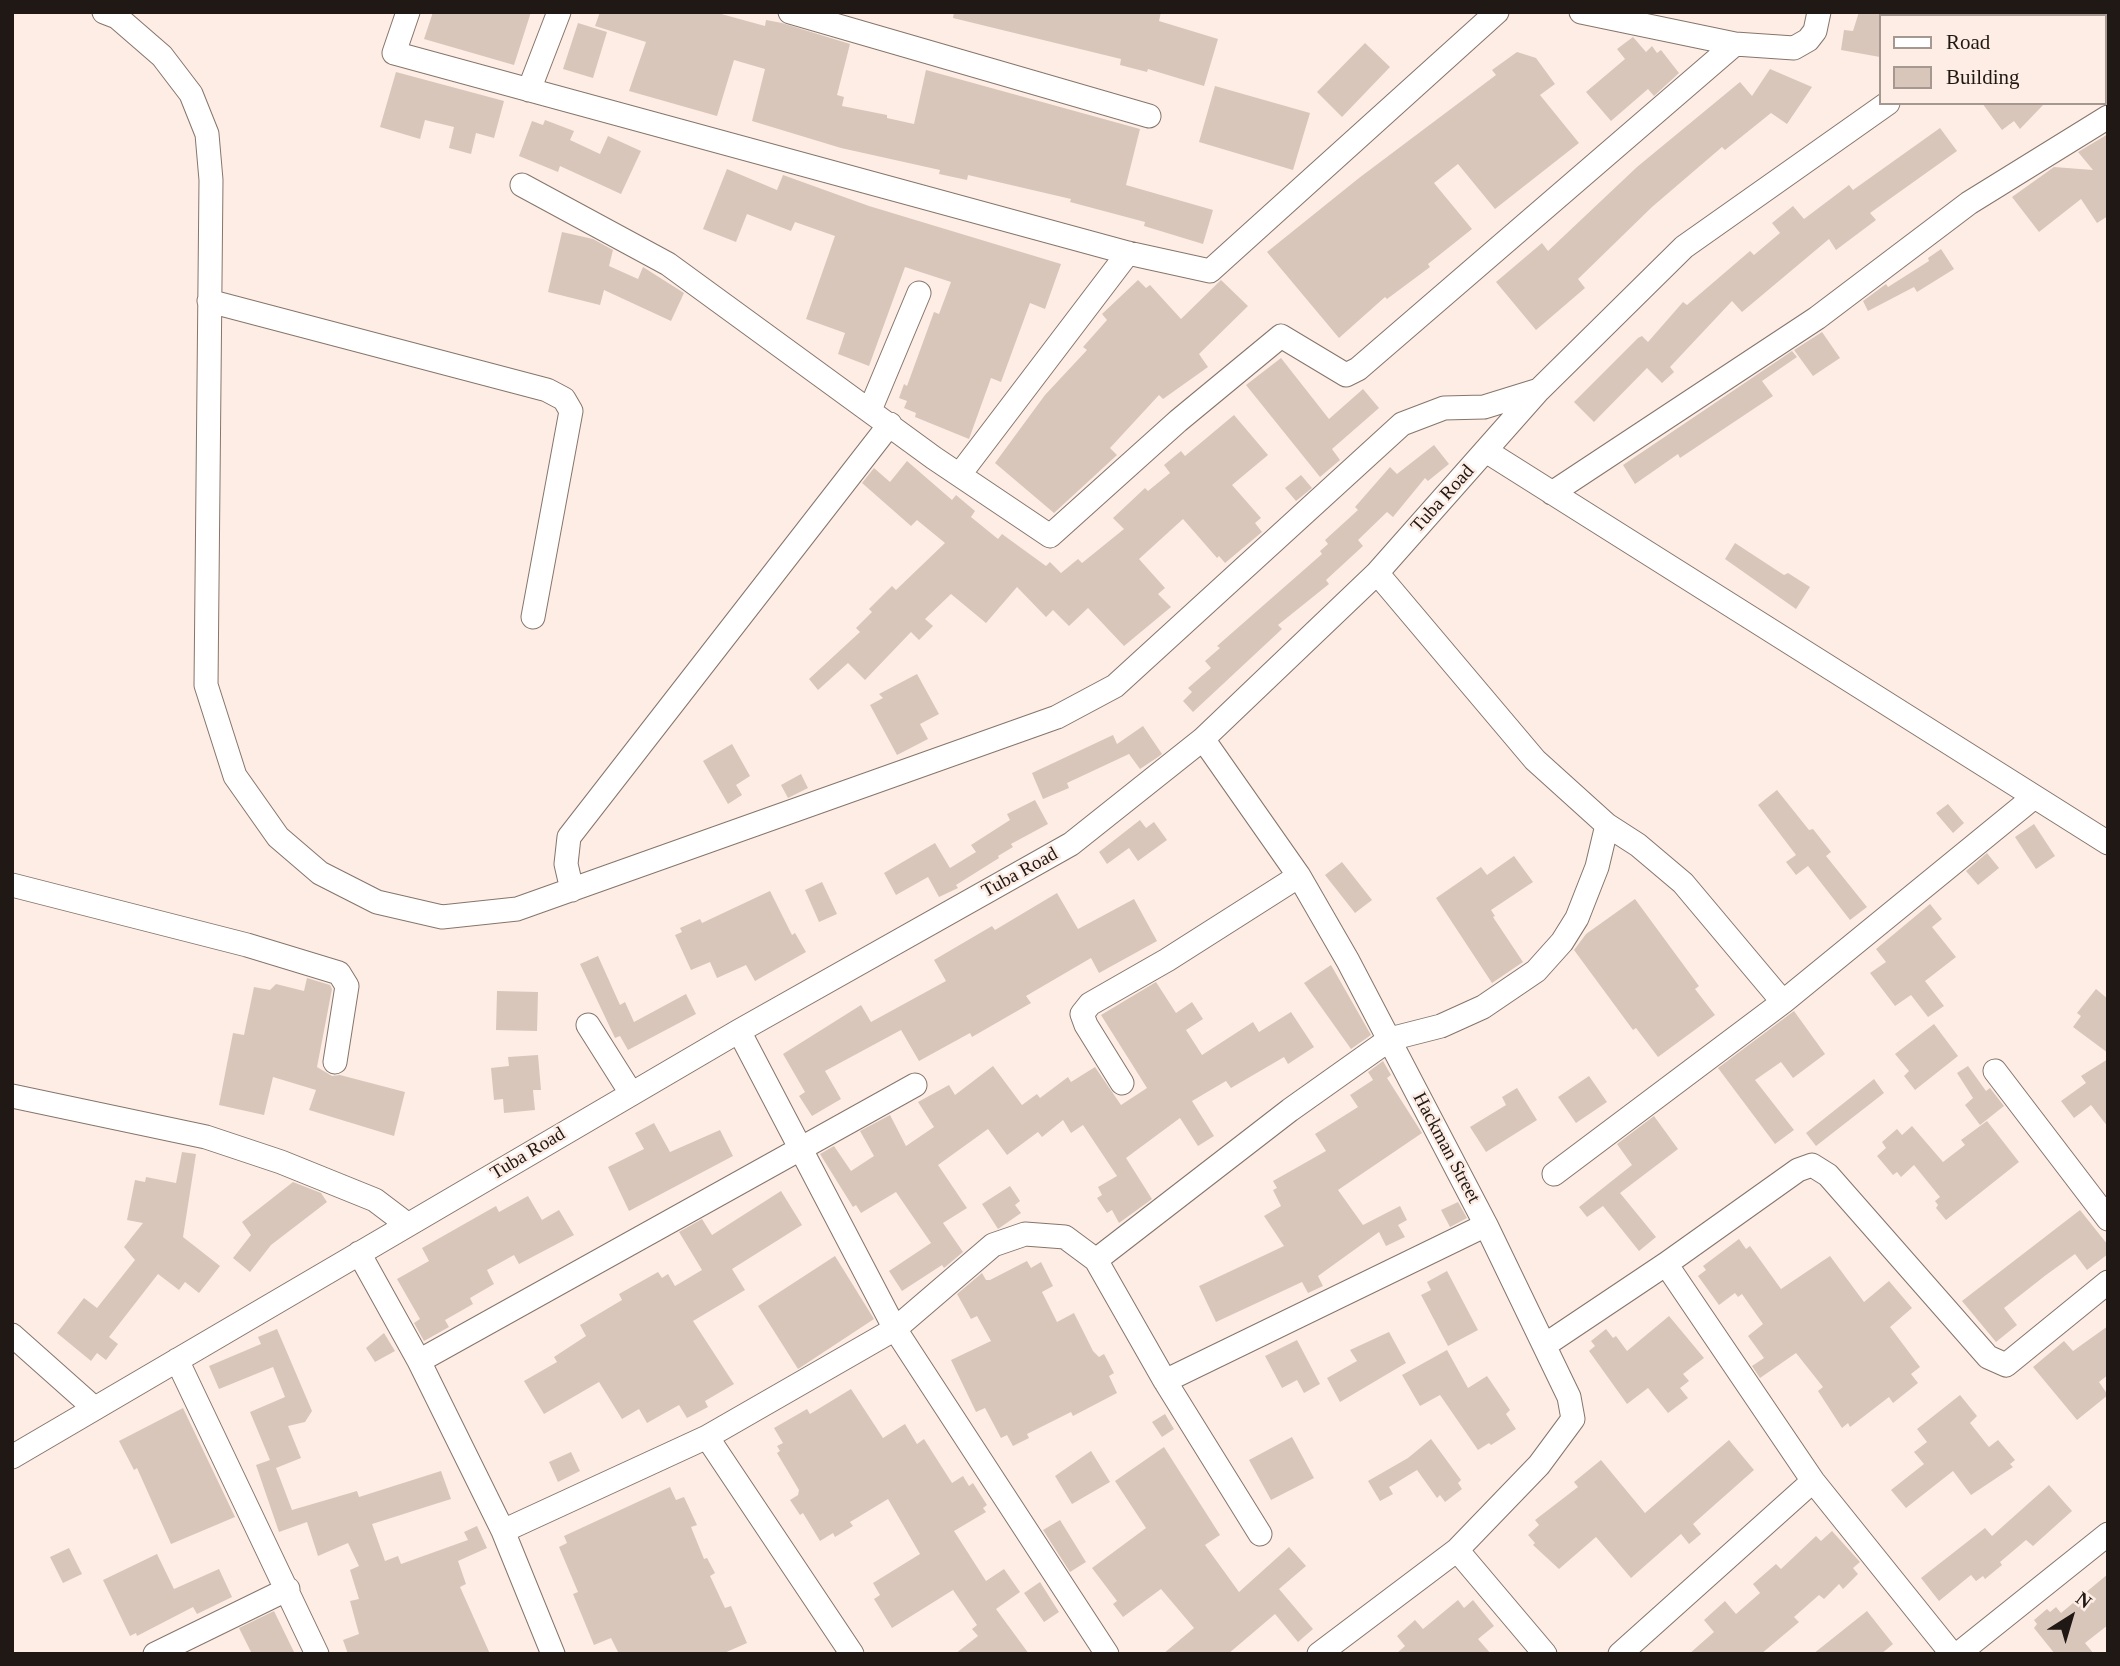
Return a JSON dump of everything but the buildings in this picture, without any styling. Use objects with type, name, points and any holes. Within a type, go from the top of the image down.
[{"type":"street","points":[[408,12],[394,53],[1128,253],[1210,271],[1221,264],[1497,12]]},
{"type":"street","points":[[529,90],[559,12]]},
{"type":"street","points":[[790,12],[1149,116]]},
{"type":"street","points":[[1581,12],[1735,44],[1794,48],[1815,31],[1819,12]]},
{"type":"street","points":[[116,14],[162,56],[191,94],[207,134],[211,180],[206,685],[235,776],[278,837],[320,873],[377,902],[442,917],[517,909],[1057,718],[1115,686],[1402,424],[1444,408],[1483,407],[1539,390]]},
{"type":"street","points":[[522,185],[668,264],[1050,536],[1178,421],[1281,336],[1346,375],[1358,369],[1735,44]]},
{"type":"street","name":"Tuba Road","points":[[12,1457],[631,1093],[1071,844],[1203,739],[1377,573],[1539,390],[1684,247],[1885,105]]},
{"type":"street","points":[[1552,493],[1817,318],[1969,203],[2108,117]]},
{"type":"street","points":[[960,474],[1128,253]]},
{"type":"street","points":[[870,410],[919,293]]},
{"type":"street","points":[[209,301],[547,390],[564,399],[571,411],[533,617]]},
{"type":"street","points":[[572,890],[566,864],[569,837],[890,424]]},
{"type":"street","points":[[1486,451],[2108,843]]},
{"type":"street","points":[[1377,573],[1535,760],[1607,825],[1638,845],[1683,883],[1783,1002]]},
{"type":"street","name":"Hackman Street","points":[[1203,739],[1299,876],[1390,1039],[1545,1345],[1569,1397],[1573,1419],[1539,1465],[1457,1550],[1319,1654]]},
{"type":"street","points":[[1553,1174],[1783,1002],[2034,797]]},
{"type":"street","points":[[1096,1260],[1280,1118],[1390,1039],[1441,1026],[1483,1007],[1536,971],[1562,942],[1577,918],[1597,867],[1607,825]]},
{"type":"street","points":[[1122,1083],[1086,1025],[1082,1014],[1090,1004],[1167,960],[1299,876]]},
{"type":"street","points":[[12,885],[247,945],[339,973],[347,986],[335,1062]]},
{"type":"street","points":[[588,1025],[631,1093]]},
{"type":"street","points":[[739,1031],[895,1329],[1107,1654]]},
{"type":"street","points":[[1994,1071],[2108,1219]]},
{"type":"street","points":[[419,1361],[915,1084]]},
{"type":"street","points":[[12,1096],[206,1137],[281,1162],[375,1200],[408,1225]]},
{"type":"street","points":[[1545,1345],[1666,1264],[1798,1170],[1812,1165],[1828,1175],[1988,1357],[2006,1366],[2108,1282]]},
{"type":"street","points":[[1165,1381],[1486,1225]]},
{"type":"street","points":[[503,1531],[707,1437],[895,1329],[993,1245],[1025,1234],[1065,1237],[1096,1260],[1165,1381],[1260,1534]]},
{"type":"street","points":[[359,1253],[419,1361],[503,1531],[553,1654]]},
{"type":"street","points":[[1666,1264],[1813,1481],[1952,1654]]},
{"type":"street","points":[[12,1335],[93,1407]]},
{"type":"street","points":[[177,1360],[317,1654]]},
{"type":"street","points":[[707,1437],[852,1654]]},
{"type":"street","points":[[1620,1654],[1813,1481]]},
{"type":"street","points":[[1958,1654],[2108,1534]]},
{"type":"street","points":[[1457,1550],[1545,1654]]},
{"type":"street","points":[[155,1654],[288,1589]]}]
